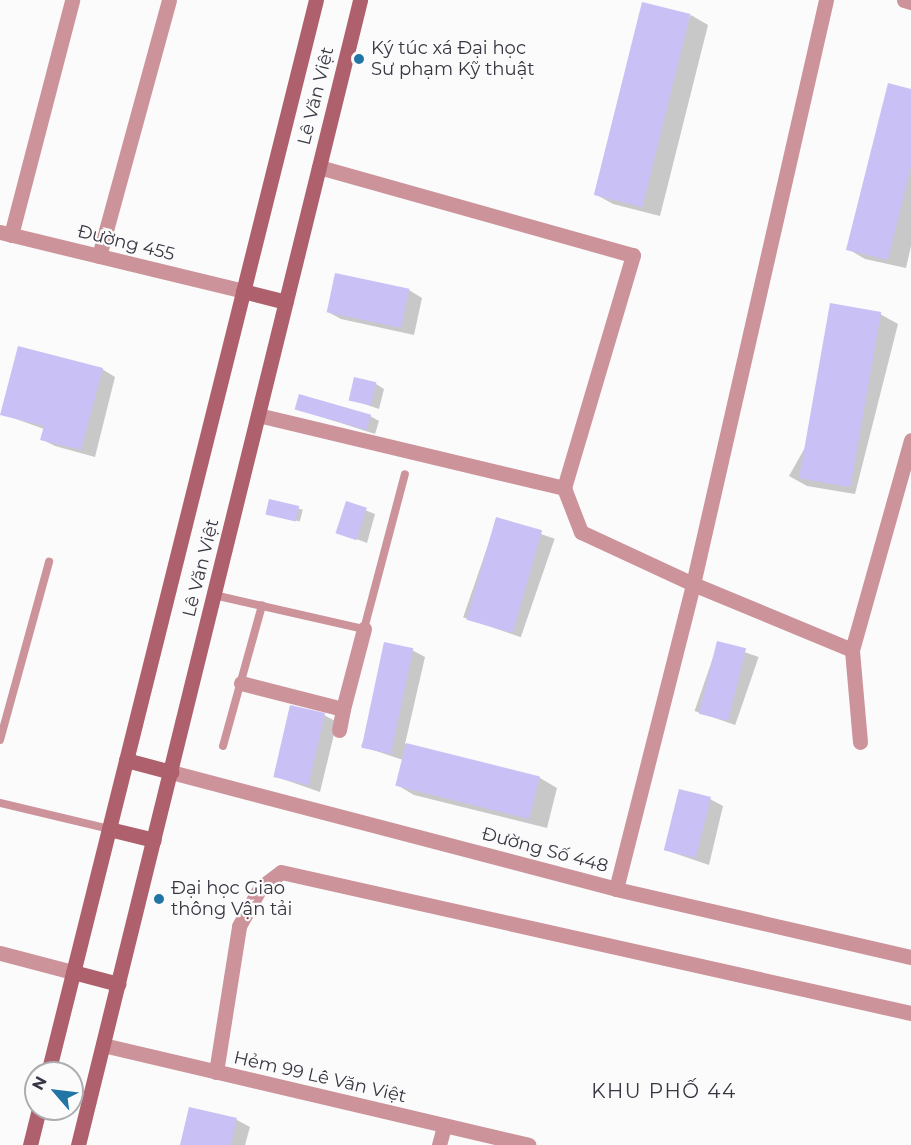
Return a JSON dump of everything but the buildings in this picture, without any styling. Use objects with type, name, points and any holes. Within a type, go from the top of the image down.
[{"type":"main road","name":"Lê Văn Việt","points":[[51,1061],[316,0]]},
{"type":"main road","name":"Lê Văn Việt","points":[[78,1145],[360,0]]},
{"type":"main road","points":[[243,291],[286,302]]},
{"type":"main road","points":[[126,760],[171,772]]},
{"type":"main road","points":[[109,829],[154,840]]},
{"type":"main road","points":[[73,972],[118,984]]},
{"type":"main road","points":[[30,1145],[36,1121]]},
{"type":"street","points":[[5,233],[72,0]]},
{"type":"street","points":[[99,256],[169,0]]},
{"type":"street","points":[[616,889],[693,584],[826,0]]},
{"type":"street","points":[[904,0],[911,2]]},
{"type":"street","points":[[319,167],[633,255],[564,488],[581,532],[693,584],[852,650]]},
{"type":"street","name":"Đường 455","points":[[5,233],[243,291]]},
{"type":"street","points":[[258,415],[564,488]]},
{"type":"street","points":[[860,742],[852,650],[911,440]]},
{"type":"street","points":[[339,730],[364,629]]},
{"type":"street","points":[[241,683],[343,709]]},
{"type":"street","name":"Đường Số 448","points":[[171,772],[616,889],[911,957]]},
{"type":"street","points":[[216,1072],[239,926],[260,888],[281,872],[911,1013]]},
{"type":"street","points":[[0,953],[73,972]]},
{"type":"street","name":"Hẻm 99 Lê Văn Việt","points":[[103,1045],[528,1145]]},
{"type":"street","points":[[439,1145],[444,1126]]},
{"type":"lane","points":[[214,595],[364,629],[405,474]]},
{"type":"lane","points":[[0,740],[49,562]]},
{"type":"lane","points":[[223,746],[262,605]]},
{"type":"lane","points":[[0,802],[109,829]]},
{"type":"place","name":"Ký túc xá Đại học Sư phạm Kỹ thuật","points":[[359,59]]},
{"type":"place","name":"Đại học Giao thông Vận tải","points":[[159,899]]},
{"type":"district","name":"KHU PHỐ 44","points":[[664,1091]]}]
